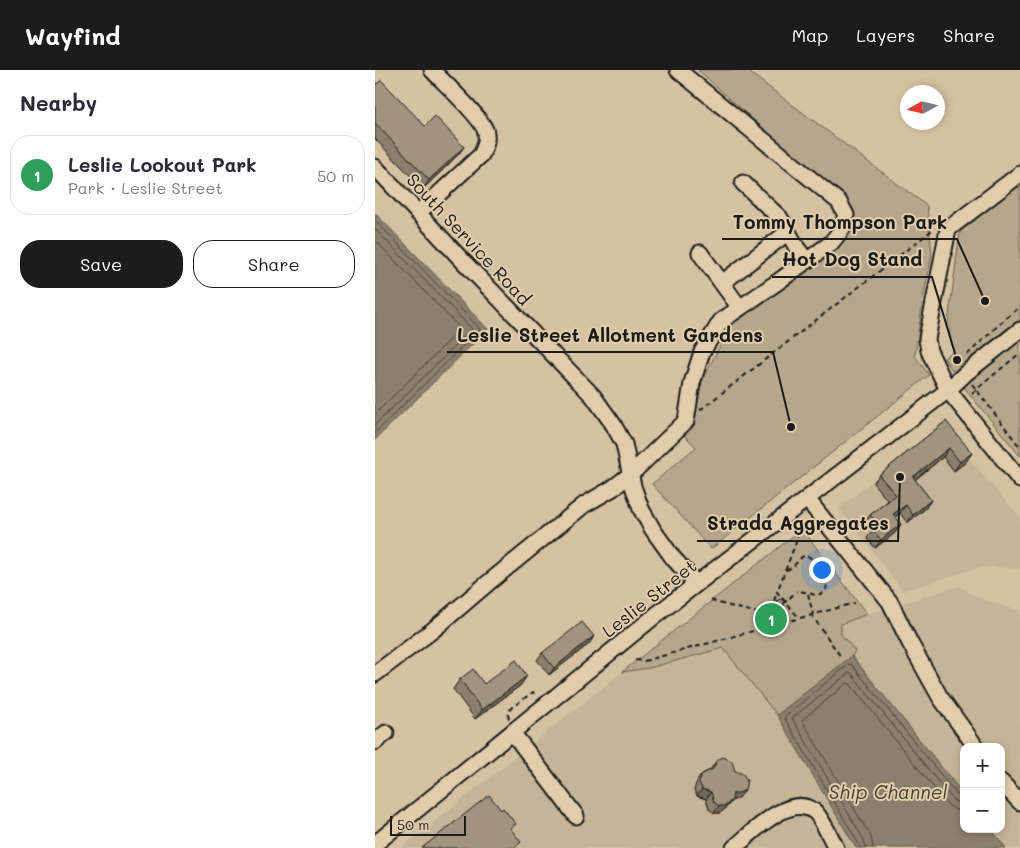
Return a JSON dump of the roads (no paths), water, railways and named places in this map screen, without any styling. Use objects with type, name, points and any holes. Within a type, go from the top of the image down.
[{"type":"street","points":[[418,213],[481,155],[486,146],[486,130],[473,113],[432,70]]},
{"type":"street","points":[[375,674],[433,630],[584,506],[631,474],[687,421],[692,383],[702,352],[721,321],[807,261],[832,242],[842,230],[846,217],[842,206],[679,70]]},
{"type":"street","name":"South Service Road","points":[[375,167],[593,396],[613,424],[624,444],[633,486],[641,509],[673,558],[696,583]]},
{"type":"street","points":[[1020,174],[949,229],[927,339],[929,351],[948,390],[1020,480]]},
{"type":"street","points":[[743,183],[780,218],[807,261]]},
{"type":"street","points":[[722,283],[788,232]]},
{"type":"street","points":[[700,253],[740,308]]},
{"type":"street","name":"Leslie Street","points":[[375,844],[511,726],[948,390],[1020,330]]},
{"type":"street","points":[[807,498],[889,602],[909,643],[940,697],[973,743]]},
{"type":"street","points":[[511,726],[576,816]]},
{"type":"street","points":[[1005,786],[1020,802]]},
{"type":"street","points":[[734,848],[780,811],[804,806],[815,811],[836,848]]},
{"type":"water","points":[[375,213],[488,329],[375,440]]},
{"type":"water","name":"Ship Channel","points":[[852,656],[960,790],[960,833],[994,833],[1006,848],[856,848],[777,715]]},
{"type":"place","name":"Tommy Thompson Park","points":[[985,301]]},
{"type":"place","name":"Hot Dog Stand","points":[[957,360]]},
{"type":"place","name":"Leslie Street Allotment Gardens","points":[[791,427]]},
{"type":"place","name":"Strada Aggregates","points":[[900,477]]},
{"type":"place","name":"Leslie Lookout Park","points":[[771,619]]}]
